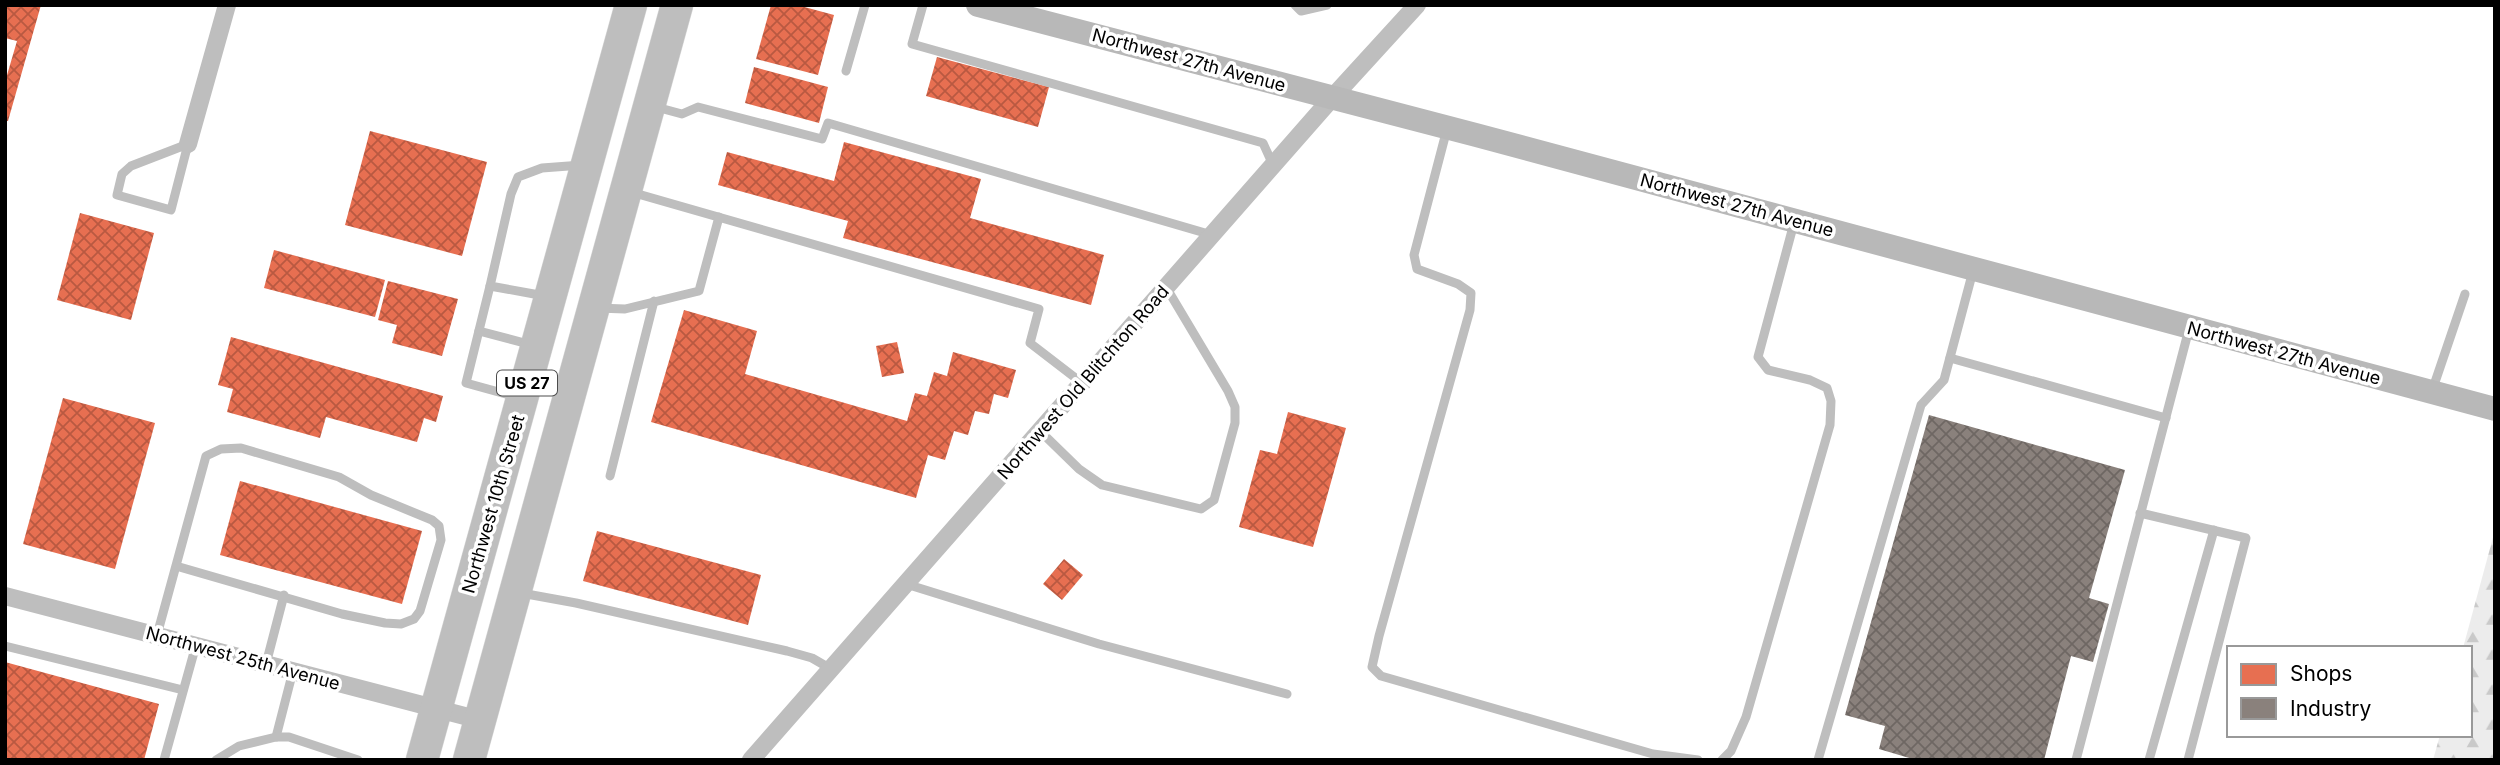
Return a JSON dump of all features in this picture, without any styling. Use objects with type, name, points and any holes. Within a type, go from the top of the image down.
[{"type":"highway","name":"Northwest 10th Street","points":[[422,760],[631,5]]},
{"type":"highway","name":"US 27","points":[[469,760],[677,5]]},
{"type":"highway","points":[[551,297],[594,308]]},
{"type":"street","points":[[188,144],[227,5]]},
{"type":"street","name":"Northwest Old Blitchton Road","points":[[751,760],[1332,98],[1417,5]]},
{"type":"street","name":"Northwest 27th Avenue","points":[[981,6],[2495,409]]},
{"type":"street","name":"Northwest 25th Avenue","points":[[5,596],[480,720]]},
{"type":"lane","points":[[846,71],[865,5]]},
{"type":"lane","points":[[923,5],[912,44],[1263,143],[1273,166]]},
{"type":"lane","points":[[1295,5],[1301,11],[1328,5]]},
{"type":"lane","points":[[649,105],[682,114],[698,107],[822,139],[828,123],[1212,235]]},
{"type":"lane","points":[[1447,128],[1414,256],[1417,269],[1458,284],[1471,293],[1470,310],[1372,667],[1381,676],[1653,754],[1698,760]]},
{"type":"lane","points":[[188,144],[171,210],[117,195],[122,174],[131,166],[188,144]]},
{"type":"lane","points":[[523,398],[466,383],[510,194],[517,177],[542,168],[587,165]]},
{"type":"lane","points":[[626,191],[1040,309],[1030,343],[1082,383]]},
{"type":"lane","points":[[594,308],[625,309],[699,291],[719,217]]},
{"type":"lane","points":[[1722,760],[1731,751],[1746,717],[1830,425],[1831,401],[1827,388],[1810,380],[1768,370],[1758,357],[1794,221]]},
{"type":"lane","points":[[1818,760],[1921,405],[1944,380],[1974,269]]},
{"type":"lane","points":[[490,286],[527,295],[551,297]]},
{"type":"lane","points":[[1040,431],[1079,469],[1102,485],[1201,509],[1214,500],[1235,423],[1235,407],[1166,287]]},
{"type":"lane","points":[[2431,392],[2465,293]]},
{"type":"lane","points":[[610,476],[654,301]]},
{"type":"lane","points":[[2076,760],[2190,327]]},
{"type":"lane","points":[[479,331],[537,346]]},
{"type":"lane","points":[[1950,358],[2166,418]]},
{"type":"lane","points":[[158,635],[176,566],[206,456],[221,449],[241,448],[339,477],[371,495],[432,520],[439,526],[441,540],[420,611],[414,619],[401,624],[342,614],[176,566]]},
{"type":"lane","points":[[2140,513],[2246,538],[2188,760]]},
{"type":"lane","points":[[2149,760],[2214,530]]},
{"type":"lane","points":[[906,584],[1099,644],[1287,694]]},
{"type":"lane","points":[[515,592],[576,603],[787,651],[812,658],[831,669]]},
{"type":"lane","points":[[266,664],[284,596]]},
{"type":"lane","points":[[163,760],[196,645]]},
{"type":"lane","points":[[5,646],[183,690]]},
{"type":"lane","points":[[276,737],[293,671]]},
{"type":"lane","points":[[216,760],[239,746],[276,737],[289,737],[358,760]]},
{"type":"green space","points":[[2495,530],[2495,760],[2433,760],[2439,737],[2472,737],[2472,646],[2464,646]]},
{"type":"building: Shops","points":[[5,5],[41,5],[8,121],[5,121],[5,82],[17,41],[5,38]]},
{"type":"building: Shops","points":[[771,5],[797,5],[834,15],[818,75],[756,59]]},
{"type":"building: Shops","points":[[937,57],[1049,87],[1038,127],[926,96]]},
{"type":"building: Shops","points":[[754,67],[828,87],[819,123],[745,103]]},
{"type":"building: Shops","points":[[370,131],[487,162],[462,256],[345,225]]},
{"type":"building: Shops","points":[[844,142],[981,179],[970,218],[1104,255],[1091,305],[843,238],[848,221],[718,185],[727,152],[834,181]]},
{"type":"building: Shops","points":[[80,213],[154,233],[131,320],[57,300]]},
{"type":"building: Shops","points":[[274,250],[385,280],[375,317],[264,288]]},
{"type":"building: Shops","points":[[388,281],[458,299],[442,356],[392,343],[397,325],[378,320]]},
{"type":"building: Shops","points":[[684,310],[757,331],[745,374],[907,421],[915,393],[927,396],[934,372],[947,376],[953,352],[1016,370],[1008,398],[994,394],[989,414],[975,411],[968,435],[954,431],[945,460],[928,455],[916,498],[651,422]]},
{"type":"building: Shops","points":[[231,337],[443,396],[436,422],[424,418],[417,442],[326,417],[320,438],[227,412],[233,389],[218,385]]},
{"type":"building: Shops","points":[[897,342],[904,373],[882,377],[876,346]]},
{"type":"building: Shops","points":[[63,398],[155,423],[115,569],[23,544]]},
{"type":"building: Shops","points":[[1288,412],[1346,428],[1313,547],[1239,527],[1260,450],[1277,454]]},
{"type":"building: Shops","points":[[240,481],[422,531],[402,604],[220,555]]},
{"type":"building: Shops","points":[[597,531],[761,575],[748,625],[583,581]]},
{"type":"building: Shops","points":[[1064,559],[1083,575],[1062,600],[1043,584]]},
{"type":"building: Shops","points":[[5,662],[159,704],[144,760],[5,760]]},
{"type":"building: Industry","points":[[1929,415],[2125,470],[2089,598],[2109,604],[2093,662],[2071,656],[2044,760],[1916,760],[1879,749],[1885,726],[1845,715]]}]
